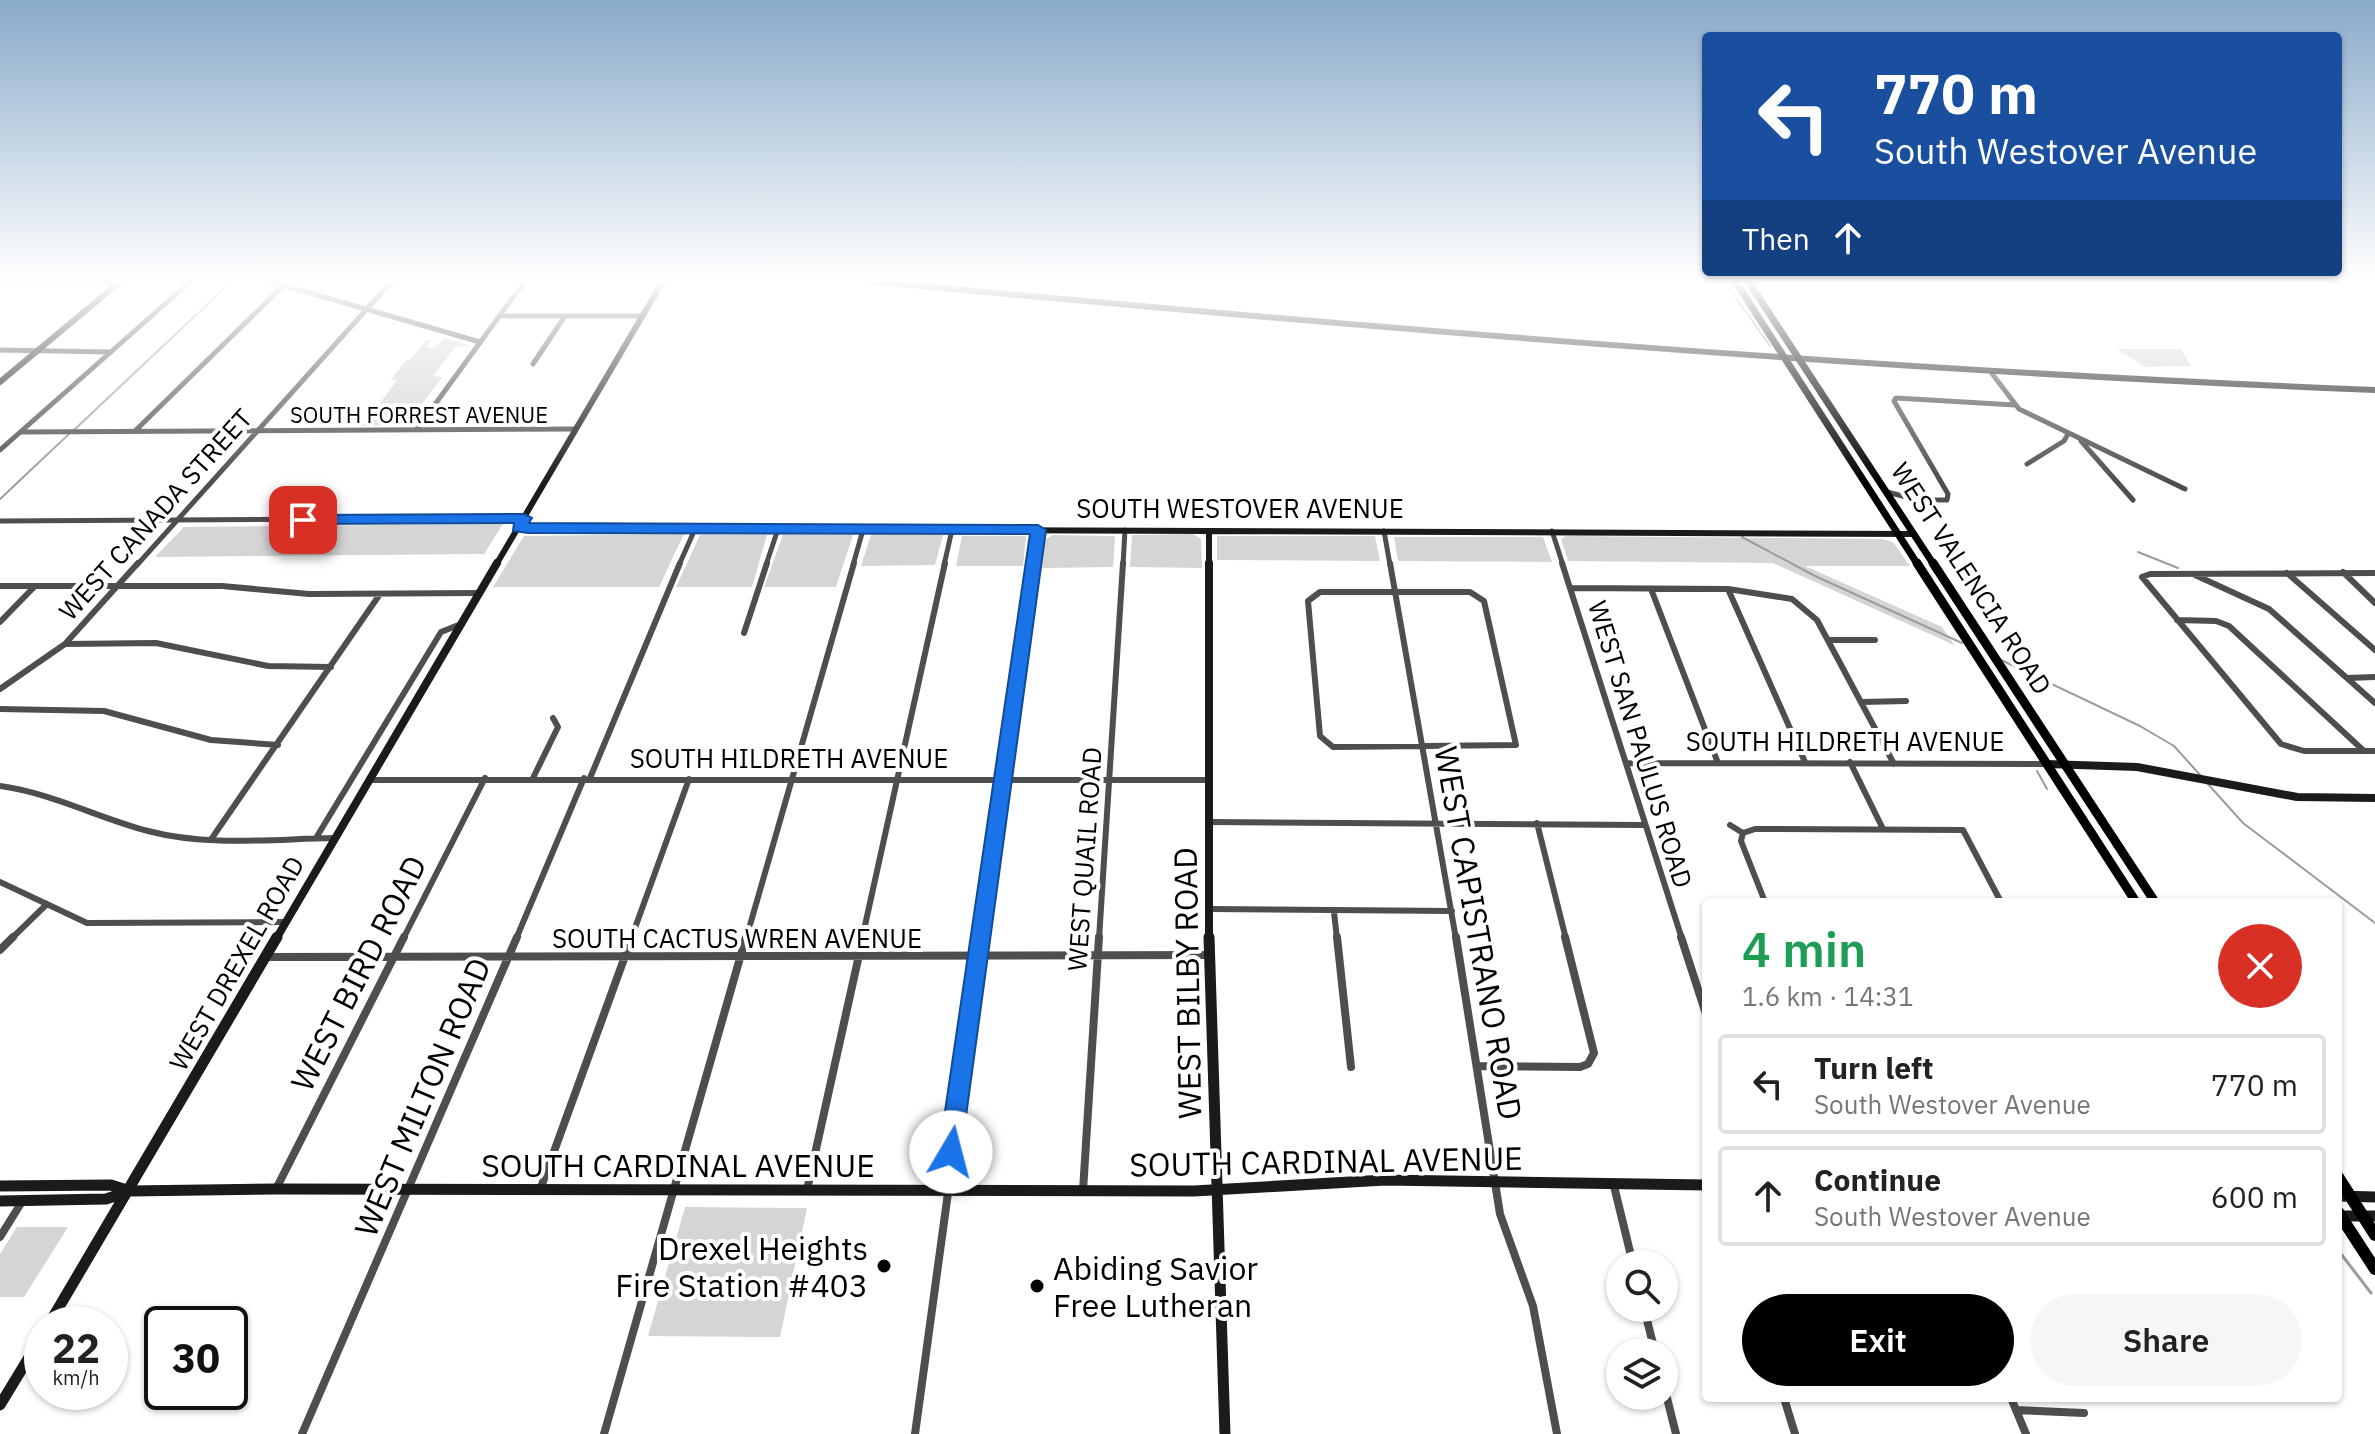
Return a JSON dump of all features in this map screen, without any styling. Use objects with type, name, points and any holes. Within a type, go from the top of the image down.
[{"type":"main road","name":"WEST VALENCIA ROAD","points":[[1779,348],[2133,898]]},
{"type":"main road","name":"WEST VALENCIA ROAD","points":[[1793,348],[2152,898]]},
{"type":"main road","points":[[2344,1196],[2369,1216],[2375,1235]]},
{"type":"main road","points":[[2342,1219],[2375,1269]]},
{"type":"street","points":[[0,382],[41,348]]},
{"type":"street","points":[[0,450],[116,348]]},
{"type":"street","points":[[136,430],[220,348]]},
{"type":"street","name":"WEST CANADA STREET","points":[[0,689],[65,644],[180,520],[331,348]]},
{"type":"street","points":[[417,429],[476,348]]},
{"type":"street","points":[[533,364],[544,348]]},
{"type":"street","name":"WEST DREXEL ROAD","points":[[60,1306],[624,348]]},
{"type":"street","points":[[1688,348],[1990,371],[2375,390]]},
{"type":"street","points":[[0,350],[111,352]]},
{"type":"street","points":[[1990,371],[2015,405],[2068,434],[2185,489]]},
{"type":"street","points":[[1887,492],[1932,501],[1947,500],[1948,494],[1912,437],[1894,401],[1896,398],[2015,405]]},
{"type":"street","name":"SOUTH FORREST AVENUE","points":[[21,432],[576,429]]},
{"type":"street","points":[[2027,464],[2064,441],[2068,434]]},
{"type":"street","points":[[2079,438],[2133,500]]},
{"type":"street","points":[[0,521],[524,518]]},
{"type":"street","name":"SOUTH WESTOVER AVENUE","points":[[519,528],[1913,534]]},
{"type":"street","name":"WEST MILTON ROAD","points":[[302,1434],[695,529]]},
{"type":"street","points":[[744,633],[778,529]]},
{"type":"street","points":[[604,1434],[795,779],[863,530]]},
{"type":"street","points":[[807,1191],[952,530]]},
{"type":"street","points":[[915,1434],[1038,530]]},
{"type":"street","name":"WEST QUAIL ROAD","points":[[1083,1191],[1125,530]]},
{"type":"street","name":"WEST BILBY ROAD","points":[[1209,531],[1209,955],[1225,1434]]},
{"type":"street","name":"WEST CAPISTRANO ROAD","points":[[1384,531],[1452,911],[1494,1182],[1509,1246],[1533,1306],[1557,1434]]},
{"type":"street","name":"WEST SAN PAULUS ROAD","points":[[1552,531],[1702,1002]]},
{"type":"street","points":[[2343,572],[2375,603]]},
{"type":"street","points":[[2133,573],[2142,577],[2286,750],[2375,751]]},
{"type":"street","points":[[2142,577],[2192,573],[2375,573]]},
{"type":"street","points":[[2192,573],[2269,609],[2375,703]]},
{"type":"street","points":[[2233,573],[2229,579],[2234,590]]},
{"type":"street","points":[[2287,573],[2375,650]]},
{"type":"street","points":[[0,586],[222,586],[309,594],[480,593]]},
{"type":"street","points":[[0,622],[35,586]]},
{"type":"street","points":[[1572,588],[1728,589],[1792,599],[1812,613],[1829,640],[1894,764]]},
{"type":"street","points":[[1651,589],[1718,763]]},
{"type":"street","points":[[1728,589],[1805,762]]},
{"type":"street","points":[[1305,591],[1312,596]]},
{"type":"street","points":[[1326,744],[1320,736],[1308,601],[1320,592],[1481,593],[1517,739],[1515,745]]},
{"type":"street","points":[[212,838],[380,594]]},
{"type":"street","points":[[2177,620],[2216,621],[2233,628],[2364,751]]},
{"type":"street","name":"WEST DREXEL ROAD","points":[[316,838],[441,632],[461,624]]},
{"type":"street","points":[[1829,640],[1875,640]]},
{"type":"street","points":[[65,644],[156,643],[268,666],[331,667]]},
{"type":"street","points":[[2347,678],[2375,677]]},
{"type":"street","points":[[1862,702],[1906,701]]},
{"type":"street","points":[[0,709],[104,711],[211,740],[278,745]]},
{"type":"street","points":[[533,778],[558,727],[553,718]]},
{"type":"street","points":[[1318,749],[1326,744],[1421,747],[1515,745],[1524,750]]},
{"type":"street","points":[[1850,762],[1883,829]]},
{"type":"street","name":"SOUTH HILDRETH AVENUE","points":[[1627,763],[2064,764]]},
{"type":"street","points":[[2064,764],[2103,764],[2183,775],[2297,797],[2375,798]]},
{"type":"street","name":"SOUTH HILDRETH AVENUE","points":[[368,781],[485,778],[1209,780]]},
{"type":"street","name":"WEST BIRD ROAD","points":[[275,1189],[485,778]]},
{"type":"street","points":[[540,1190],[689,779]]},
{"type":"street","points":[[0,786],[32,789],[146,831],[176,837],[334,838]]},
{"type":"street","points":[[1210,822],[1645,825]]},
{"type":"street","points":[[1477,1066],[1580,1067],[1590,1061],[1593,1040],[1537,823]]},
{"type":"street","points":[[1730,825],[1743,833]]},
{"type":"street","points":[[1743,833],[1755,829],[1963,830],[1998,898]]},
{"type":"street","points":[[1743,833],[1741,841],[1763,898]]},
{"type":"street","points":[[0,882],[87,923],[286,922]]},
{"type":"street","points":[[0,950],[47,904]]},
{"type":"street","points":[[1210,909],[1452,911]]},
{"type":"street","points":[[1334,912],[1351,1067]]},
{"type":"street","name":"SOUTH CACTUS WREN AVENUE","points":[[266,957],[1098,958],[1209,955]]},
{"type":"street","name":"SOUTH CARDINAL AVENUE","points":[[0,1201],[106,1199],[130,1191],[275,1189],[1083,1191],[1218,1188],[1279,1183],[1702,1185]]},
{"type":"street","name":"SOUTH CARDINAL AVENUE","points":[[0,1186],[111,1185],[130,1191]]},
{"type":"street","points":[[1614,1186],[1630,1250]]},
{"type":"street","points":[[2344,1196],[2375,1197]]},
{"type":"street","points":[[0,1237],[23,1200]]},
{"type":"street","points":[[2342,1214],[2369,1216]]},
{"type":"street","points":[[0,1405],[24,1366]]},
{"type":"street","points":[[1785,1402],[1795,1434]]},
{"type":"street","points":[[2013,1402],[2026,1434]]},
{"type":"street","points":[[1670,1410],[1676,1434]]},
{"type":"street","points":[[2016,1410],[2084,1413]]},
{"type":"shaded area","points":[[420,348],[454,348],[433,376],[442,377],[416,413],[402,413],[393,425],[360,426],[382,414],[372,414],[397,380],[391,380],[406,360],[410,360]]},
{"type":"shaded area","points":[[2117,349],[2181,349],[2191,366],[2146,367]]},
{"type":"shaded area","points":[[503,524],[484,554],[155,557],[184,527]]},
{"type":"shaded area","points":[[684,534],[659,587],[493,587],[524,536]]},
{"type":"shaded area","points":[[1193,534],[1201,539],[1202,568],[1130,567],[1132,535]]},
{"type":"shaded area","points":[[700,535],[767,535],[752,587],[676,587]]},
{"type":"shaded area","points":[[783,535],[853,535],[836,587],[764,587]]},
{"type":"shaded area","points":[[871,535],[943,535],[935,565],[861,566]]},
{"type":"shaded area","points":[[1052,535],[1115,536],[1113,567],[1042,568],[1045,540]]},
{"type":"shaded area","points":[[962,536],[1026,536],[1023,566],[956,566]]},
{"type":"shaded area","points":[[1217,536],[1375,536],[1380,561],[1217,560]]},
{"type":"shaded area","points":[[1566,536],[1883,539],[1893,542],[1910,566],[1805,566],[1942,627],[1954,645],[1773,563],[1568,561],[1561,539]]},
{"type":"shaded area","points":[[1394,537],[1543,537],[1552,562],[1398,561]]},
{"type":"shaded area","points":[[685,1207],[807,1208],[780,1337],[648,1336]]},
{"type":"shaded area","points":[[17,1227],[68,1227],[24,1297],[0,1297],[0,1254]]},
{"type":"waterway","points":[[74,430],[161,348]]},
{"type":"waterway","points":[[0,499],[69,434]]},
{"type":"waterway","points":[[1742,537],[1815,576],[1962,643]]},
{"type":"waterway","points":[[2138,552],[2178,568]]},
{"type":"waterway","points":[[2001,660],[2140,726],[2174,746],[2201,776]]},
{"type":"waterway","points":[[2037,771],[2047,789]]},
{"type":"waterway","points":[[2208,784],[2243,823],[2375,923]]},
{"type":"waterway","points":[[2342,1255],[2371,1293]]},
{"type":"place","name":"Drexel Heights Fire Station #403","points":[[884,1266]]},
{"type":"place","name":"Abiding Savior Free Lutheran","points":[[1037,1286]]},
{"type":"route","points":[[303,520],[524,518],[519,528],[1038,530],[951,1152]]}]
